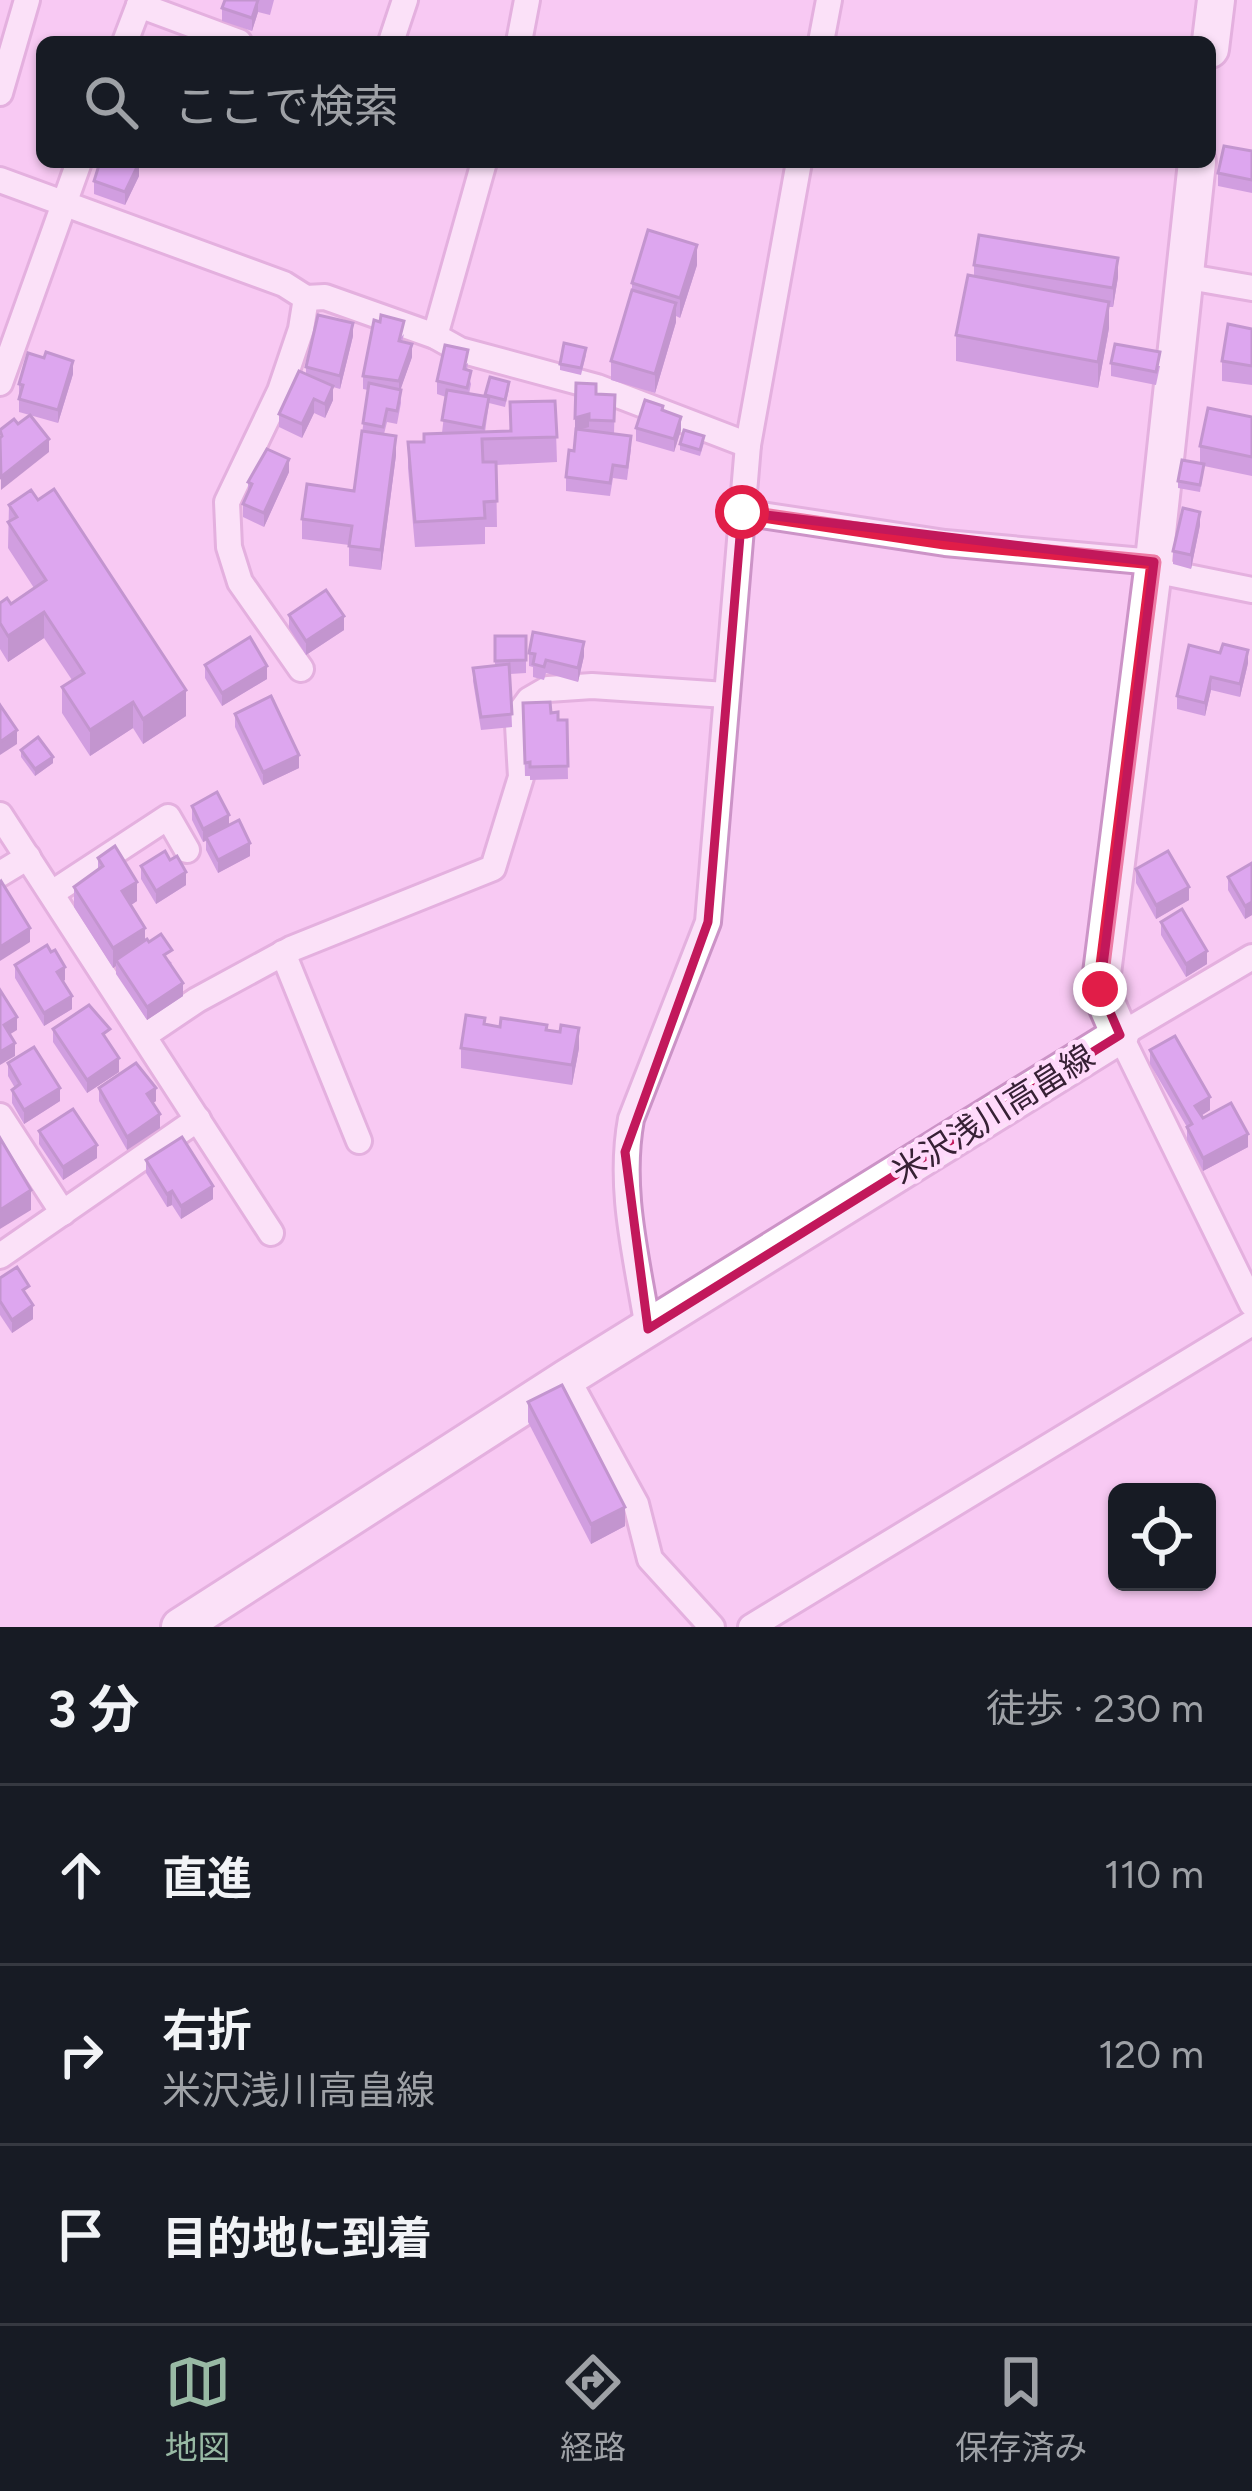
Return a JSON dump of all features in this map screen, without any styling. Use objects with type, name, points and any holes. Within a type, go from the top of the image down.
[{"type":"main road","points":[[1212,36],[1216,0]]},
{"type":"main road","name":"米沢浅川高畠線","points":[[180,1627],[567,1378],[1120,1035],[1100,989],[1196,168]]},
{"type":"street","points":[[0,93],[27,0]]},
{"type":"street","points":[[393,36],[405,0]]},
{"type":"street","points":[[520,36],[527,0]]},
{"type":"street","points":[[822,36],[829,0]]},
{"type":"street","points":[[127,36],[140,2],[224,36]]},
{"type":"street","points":[[0,383],[78,168]]},
{"type":"street","points":[[435,337],[482,168]]},
{"type":"street","points":[[648,1329],[625,1188],[625,1152],[632,1119],[708,922],[748,446],[798,168]]},
{"type":"street","points":[[0,180],[284,284],[305,298],[325,297],[460,350],[597,387],[748,446]]},
{"type":"street","points":[[1183,276],[1252,288]]},
{"type":"street","points":[[301,669],[240,582],[230,547],[226,502],[280,391],[301,329],[305,298]]},
{"type":"street","points":[[742,512],[1153,566],[1252,590]]},
{"type":"street","points":[[145,1036],[197,1000],[283,953],[493,868],[521,777],[521,711],[548,689],[592,686],[727,695]]},
{"type":"street","points":[[0,815],[271,1233]]},
{"type":"street","points":[[52,893],[168,817],[187,850]]},
{"type":"street","points":[[0,874],[28,857]]},
{"type":"street","points":[[283,953],[359,1141]]},
{"type":"street","points":[[1252,957],[1120,1035],[1252,1304]]},
{"type":"street","points":[[0,1117],[63,1213]]},
{"type":"street","points":[[0,1256],[198,1119]]},
{"type":"street","points":[[751,1627],[1252,1323]]},
{"type":"street","points":[[567,1378],[636,1504],[650,1559],[712,1627]]},
{"type":"highlighted area","points":[[742,512],[1154,562],[1100,989],[1120,1035],[648,1329],[625,1152],[708,922]]},
{"type":"building","points":[[225,0],[258,0],[252,18],[222,8]]},
{"type":"building","points":[[1224,146],[1252,151],[1252,180],[1218,173]]},
{"type":"building","points":[[98,168],[137,168],[125,192],[94,181]]},
{"type":"building","points":[[648,230],[697,245],[680,298],[632,283]]},
{"type":"building","points":[[979,235],[1118,258],[1113,288],[974,265]]},
{"type":"building","points":[[968,275],[1109,302],[1098,362],[956,335]]},
{"type":"building","points":[[632,290],[676,303],[655,374],[611,361]]},
{"type":"building","points":[[318,315],[353,323],[340,376],[306,367]]},
{"type":"building","points":[[381,315],[404,321],[399,341],[412,344],[399,381],[363,376],[374,320],[380,322]]},
{"type":"building","points":[[1228,324],[1252,329],[1252,366],[1222,361]]},
{"type":"building","points":[[564,343],[586,348],[581,368],[560,364]]},
{"type":"building","points":[[1115,344],[1160,352],[1156,372],[1111,363]]},
{"type":"building","points":[[445,345],[468,350],[467,388],[437,381]]},
{"type":"building","points":[[46,352],[73,361],[58,410],[19,399],[28,353],[44,358]]},
{"type":"building","points":[[299,371],[333,386],[325,404],[314,399],[302,424],[279,414]]},
{"type":"building","points":[[490,377],[509,382],[505,400],[485,395]]},
{"type":"building","points":[[369,383],[401,390],[397,411],[387,409],[383,427],[363,423]]},
{"type":"building","points":[[576,383],[596,384],[596,394],[615,395],[614,421],[589,420],[589,414],[575,418]]},
{"type":"building","points":[[447,390],[489,397],[483,428],[442,420]]},
{"type":"building","points":[[645,400],[681,417],[674,439],[636,428]]},
{"type":"building","points":[[555,401],[557,437],[482,439],[483,462],[496,462],[497,501],[484,502],[485,518],[415,522],[408,442],[424,442],[424,434],[511,431],[510,402]]},
{"type":"building","points":[[1208,408],[1252,417],[1252,457],[1200,446]]},
{"type":"building","points":[[30,415],[49,439],[1,477],[0,430]]},
{"type":"building","points":[[576,429],[631,436],[627,467],[613,465],[610,483],[566,477]]},
{"type":"building","points":[[684,430],[704,436],[700,450],[680,444]]},
{"type":"building","points":[[362,431],[396,436],[381,550],[349,546],[352,526],[302,519],[307,484],[354,491]]},
{"type":"building","points":[[267,449],[289,459],[264,513],[243,504],[252,484],[248,482]]},
{"type":"building","points":[[1182,460],[1204,464],[1200,485],[1178,481]]},
{"type":"building","points":[[54,489],[186,690],[143,719],[133,702],[90,730],[62,687],[84,673],[44,612],[8,636],[0,623],[0,603],[7,598],[11,604],[46,580],[8,522],[17,517],[9,505],[31,490],[38,500]]},
{"type":"building","points":[[1183,508],[1200,512],[1191,555],[1173,551]]},
{"type":"building","points":[[326,590],[344,616],[306,641],[289,615]]},
{"type":"building","points":[[533,632],[584,642],[578,668],[546,660],[544,667],[533,664],[535,654],[529,653]]},
{"type":"building","points":[[495,636],[526,636],[526,660],[495,661]]},
{"type":"building","points":[[250,637],[267,666],[222,693],[205,665]]},
{"type":"building","points":[[1223,644],[1248,650],[1240,684],[1211,677],[1205,703],[1177,696],[1189,645],[1220,653]]},
{"type":"building","points":[[509,664],[512,714],[481,717],[473,668]]},
{"type":"building","points":[[271,696],[299,755],[263,772],[235,714]]},
{"type":"building","points":[[550,702],[551,713],[558,712],[558,720],[567,720],[568,766],[530,767],[530,762],[525,763],[523,703]]},
{"type":"building","points":[[0,705],[17,730],[0,742]]},
{"type":"building","points":[[38,737],[53,757],[35,769],[21,750]]},
{"type":"building","points":[[217,792],[229,815],[203,829],[192,806]]},
{"type":"building","points":[[239,820],[250,843],[218,860],[206,837]]},
{"type":"building","points":[[115,846],[137,882],[122,891],[145,928],[113,948],[74,887],[103,866],[98,858]]},
{"type":"building","points":[[165,851],[170,860],[177,856],[186,872],[156,891],[141,866]]},
{"type":"building","points":[[1168,851],[1189,887],[1156,905],[1136,869]]},
{"type":"building","points":[[1252,863],[1252,902],[1245,906],[1228,877]]},
{"type":"building","points":[[0,882],[30,928],[0,947]]},
{"type":"building","points":[[1182,909],[1207,951],[1186,964],[1161,922]]},
{"type":"building","points":[[161,934],[172,950],[164,955],[183,983],[147,1007],[116,960]]},
{"type":"building","points":[[47,945],[65,967],[57,972],[72,996],[44,1013],[15,965]]},
{"type":"building","points":[[0,990],[17,1017],[4,1025],[15,1043],[0,1052]]},
{"type":"building","points":[[89,1005],[110,1029],[103,1034],[119,1058],[87,1080],[53,1029]]},
{"type":"building","points":[[466,1015],[500,1027],[501,1018],[547,1025],[546,1030],[560,1032],[561,1025],[579,1028],[572,1065],[461,1048]]},
{"type":"building","points":[[1175,1036],[1210,1097],[1195,1106],[1203,1118],[1231,1103],[1248,1134],[1203,1158],[1187,1127],[1192,1124],[1150,1050]]},
{"type":"building","points":[[34,1047],[60,1088],[24,1110],[12,1090],[20,1084],[8,1063]]},
{"type":"building","points":[[136,1063],[156,1088],[147,1094],[160,1114],[127,1137],[99,1088]]},
{"type":"building","points":[[73,1109],[97,1145],[63,1167],[39,1131]]},
{"type":"building","points":[[182,1137],[213,1186],[181,1206],[172,1191],[167,1194],[146,1160]]},
{"type":"building","points":[[0,1138],[31,1190],[0,1210]]},
{"type":"building","points":[[17,1267],[29,1286],[23,1290],[33,1305],[12,1320],[0,1301],[0,1278]]},
{"type":"building","points":[[562,1385],[625,1507],[591,1524],[528,1402]]},
{"type":"route","points":[[742,512],[945,542],[1154,562],[1100,989]]}]
